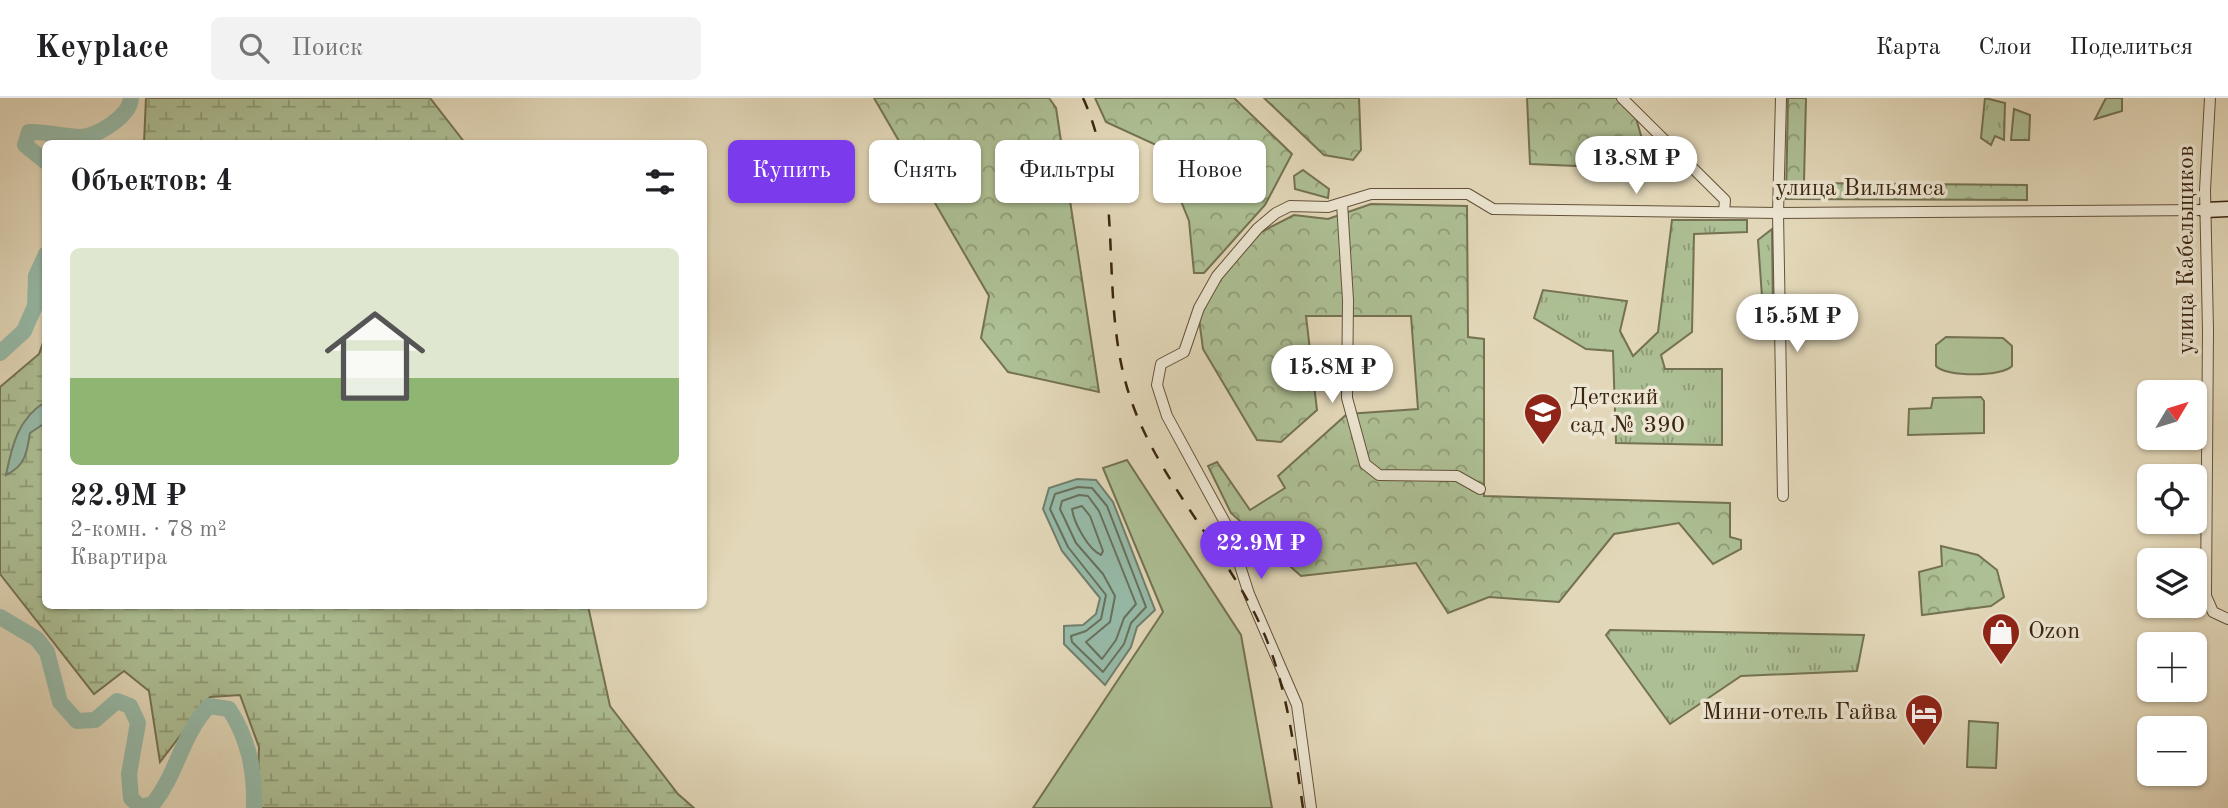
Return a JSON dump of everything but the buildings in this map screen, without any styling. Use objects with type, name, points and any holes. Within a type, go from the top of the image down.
[{"type":"street","points":[[1622,98],[1725,200],[1724,212]]},
{"type":"street","points":[[1780,98],[1778,213],[1783,496]]},
{"type":"street","name":"улица Кабельщиков","points":[[2210,98],[2205,209],[2208,330],[2206,596],[2213,612],[2228,619]]},
{"type":"street","name":"улица Вильямса","points":[[1342,203],[1371,194],[1468,194],[1493,209],[1778,213],[2228,209]]},
{"type":"street","points":[[1311,808],[1297,705],[1249,594],[1228,528],[1187,458],[1167,416],[1157,385],[1161,364],[1184,352],[1199,308],[1217,276],[1258,228],[1276,213],[1290,206],[1328,207],[1342,203],[1348,300],[1346,398],[1365,464],[1379,475],[1457,476],[1480,489]]},
{"type":"green space","points":[[146,98],[430,98],[463,140],[144,140]]},
{"type":"green space","points":[[874,98],[1049,98],[1056,108],[1061,140],[995,140],[995,203],[1070,203],[1099,392],[1008,372],[981,338],[989,296],[935,203],[981,203],[981,140],[898,140]]},
{"type":"green space","points":[[1095,98],[1234,98],[1292,154],[1265,205],[1204,273],[1194,273],[1189,221],[1182,203],[1266,203],[1266,140],[1153,140],[1153,144],[1106,122]]},
{"type":"green space","points":[[1264,98],[1359,98],[1361,150],[1353,160],[1324,155]]},
{"type":"green space","points":[[1527,98],[1617,98],[1636,118],[1642,139],[1600,167],[1530,164]]},
{"type":"green space","points":[[1788,98],[1806,98],[1804,183],[2027,185],[2027,200],[1786,199]]},
{"type":"green space","points":[[1985,98],[2005,103],[2004,140],[1995,136],[1991,145],[1981,138]]},
{"type":"green space","points":[[2106,98],[2122,98],[2122,111],[2095,119]]},
{"type":"green space","points":[[2014,109],[2030,115],[2029,140],[2011,140]]},
{"type":"green space","points":[[1303,170],[1329,189],[1328,198],[1295,189],[1294,176]]},
{"type":"green space","points":[[1371,204],[1467,206],[1468,337],[1484,339],[1484,496],[1730,503],[1730,537],[1741,540],[1741,549],[1713,564],[1679,523],[1614,534],[1559,602],[1489,597],[1448,613],[1416,563],[1301,576],[1231,513],[1208,466],[1217,462],[1250,510],[1285,488],[1278,476],[1347,414],[1418,409],[1411,316],[1306,316],[1317,410],[1281,442],[1257,440],[1203,349],[1199,319],[1219,279],[1261,232],[1294,215],[1328,219]]},
{"type":"green space","points":[[1672,220],[1747,220],[1747,232],[1694,234],[1692,332],[1661,355],[1665,369],[1722,369],[1722,445],[1616,443],[1613,351],[1586,349],[1534,318],[1543,290],[1627,301],[1620,331],[1633,356],[1658,332]]},
{"type":"green space","points":[[1772,229],[1773,312],[1763,311],[1758,240]]},
{"type":"green space","points":[[1946,337],[2003,338],[2012,346],[2012,366],[1986,374],[1961,374],[1941,370],[1936,366],[1936,345]]},
{"type":"green space","points":[[42,346],[42,609],[589,609],[610,706],[678,794],[694,808],[257,808],[259,747],[240,695],[210,697],[160,762],[149,691],[124,671],[94,694],[0,574],[0,387],[39,354]]},
{"type":"green space","points":[[1981,397],[1984,401],[1984,433],[1908,435],[1909,409],[1931,408],[1933,398]]},
{"type":"green space","points":[[1127,460],[1241,635],[1272,808],[1033,808],[1163,612],[1103,468]]},
{"type":"green space","points":[[1941,546],[1978,555],[1997,570],[2004,597],[1991,606],[1922,615],[1919,572],[1942,566]]},
{"type":"green space","points":[[1610,630],[1864,635],[1857,671],[1741,676],[1670,724],[1606,635]]},
{"type":"green space","points":[[1969,721],[1998,723],[1996,768],[1967,767]]},
{"type":"water","points":[[42,404],[42,425],[30,433],[28,447],[21,463],[6,475],[14,443],[22,425]]},
{"type":"water","points":[[1077,479],[1096,480],[1113,502],[1155,610],[1137,627],[1131,647],[1105,685],[1064,644],[1064,626],[1083,625],[1096,614],[1100,598],[1062,551],[1043,509],[1049,488]]},
{"type":"waterway","points":[[42,159],[25,145],[29,132],[87,136],[119,118],[131,98]]},
{"type":"waterway","points":[[0,353],[24,331],[35,306],[36,276],[42,263]]},
{"type":"waterway","points":[[0,617],[37,639],[47,652],[60,702],[77,721],[95,720],[117,701],[130,706],[138,723],[129,774],[131,798],[140,807],[153,804],[192,729],[209,706],[229,709],[241,732],[252,769],[254,808]]},
{"type":"railway","points":[[1083,98],[1096,134],[1104,170],[1115,320],[1129,394],[1154,451],[1240,587],[1266,637],[1287,709],[1303,808]]},
{"type":"place","name":"Детский сад № 390","points":[[1543,446]]},
{"type":"place","name":"Ozon","points":[[2001,666]]},
{"type":"place","name":"Мини-отель Гайва","points":[[1924,747]]}]
